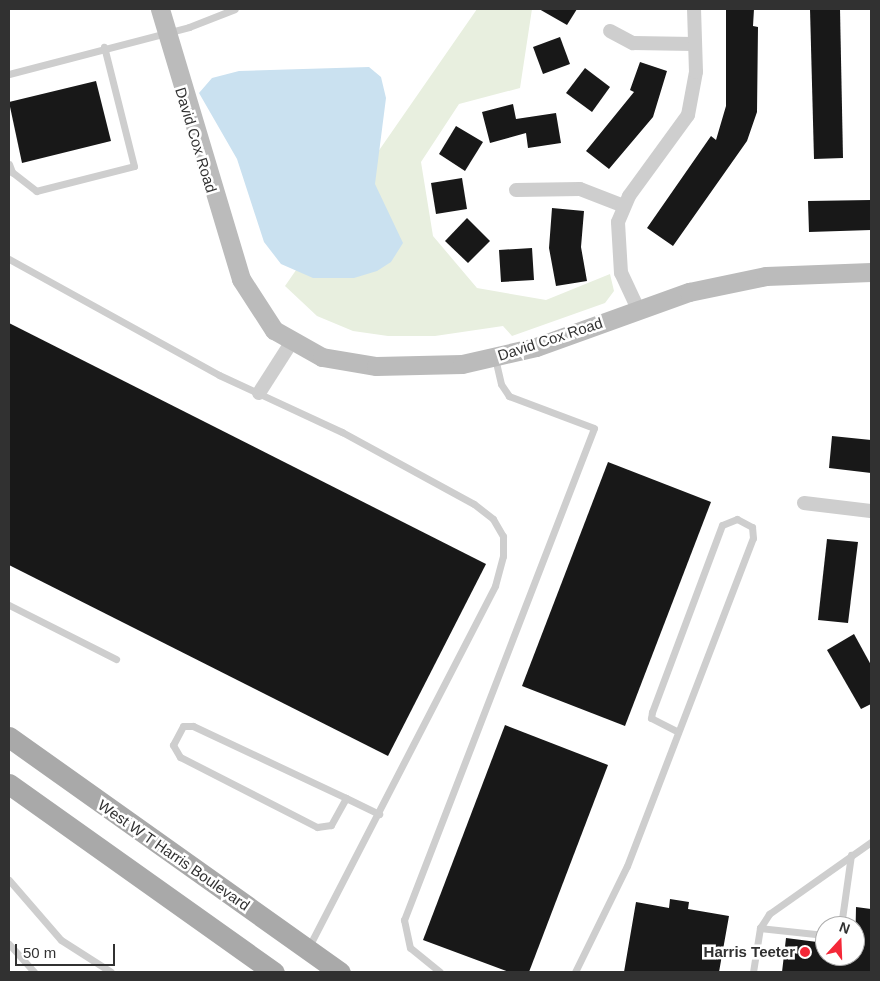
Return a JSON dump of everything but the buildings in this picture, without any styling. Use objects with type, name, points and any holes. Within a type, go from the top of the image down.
[{"type":"main road","name":"David Cox Road","points":[[160,9],[165,32],[241,279],[262,316],[291,343],[322,357],[376,366],[435,366],[495,358],[689,292],[766,276],[871,272]]},
{"type":"main road","name":"West W T Harris Boulevard","points":[[9,737],[340,972]]},
{"type":"main road","points":[[9,784],[274,972]]},
{"type":"main road","points":[[248,954],[286,972]]},
{"type":"street","points":[[638,309],[621,273],[617,246],[624,206],[688,115],[695,93],[694,9]]},
{"type":"street","points":[[610,31],[632,43],[694,44]]},
{"type":"street","points":[[516,190],[580,188],[624,206]]},
{"type":"street","points":[[259,393],[291,343]]},
{"type":"street","points":[[804,503],[871,511]]},
{"type":"lane","points":[[9,74],[165,32],[235,9]]},
{"type":"lane","points":[[9,164],[12,172],[36,191],[134,166],[104,47]]},
{"type":"lane","points":[[9,259],[259,393],[474,504],[493,520],[503,536],[503,556],[495,586],[308,950]]},
{"type":"lane","points":[[440,972],[410,948],[404,920],[594,428],[509,396],[501,384],[495,358]]},
{"type":"lane","points":[[575,972],[627,866],[753,538],[752,528],[737,519],[722,525],[652,712],[652,718],[678,732]]},
{"type":"lane","points":[[9,605],[116,660]]},
{"type":"lane","points":[[346,798],[330,825],[317,827],[180,757],[173,745],[183,726],[193,726],[346,798],[379,814]]},
{"type":"lane","points":[[754,972],[760,928],[770,914],[871,842]]},
{"type":"lane","points":[[842,916],[851,855]]},
{"type":"lane","points":[[9,880],[60,940],[111,972]]},
{"type":"lane","points":[[760,928],[815,934]]},
{"type":"lane","points":[[9,944],[34,972]]},
{"type":"green space","points":[[477,9],[532,9],[520,88],[459,104],[421,162],[433,236],[477,288],[546,300],[610,274],[614,291],[605,303],[512,336],[503,326],[435,336],[388,336],[353,331],[317,316],[285,286]]},
{"type":"water","points":[[369,67],[381,77],[386,98],[375,184],[403,243],[391,262],[377,271],[354,278],[313,278],[281,264],[264,242],[237,159],[199,93],[212,78],[239,71]]},
{"type":"place","name":"Harris Teeter","points":[[805,952]]}]
